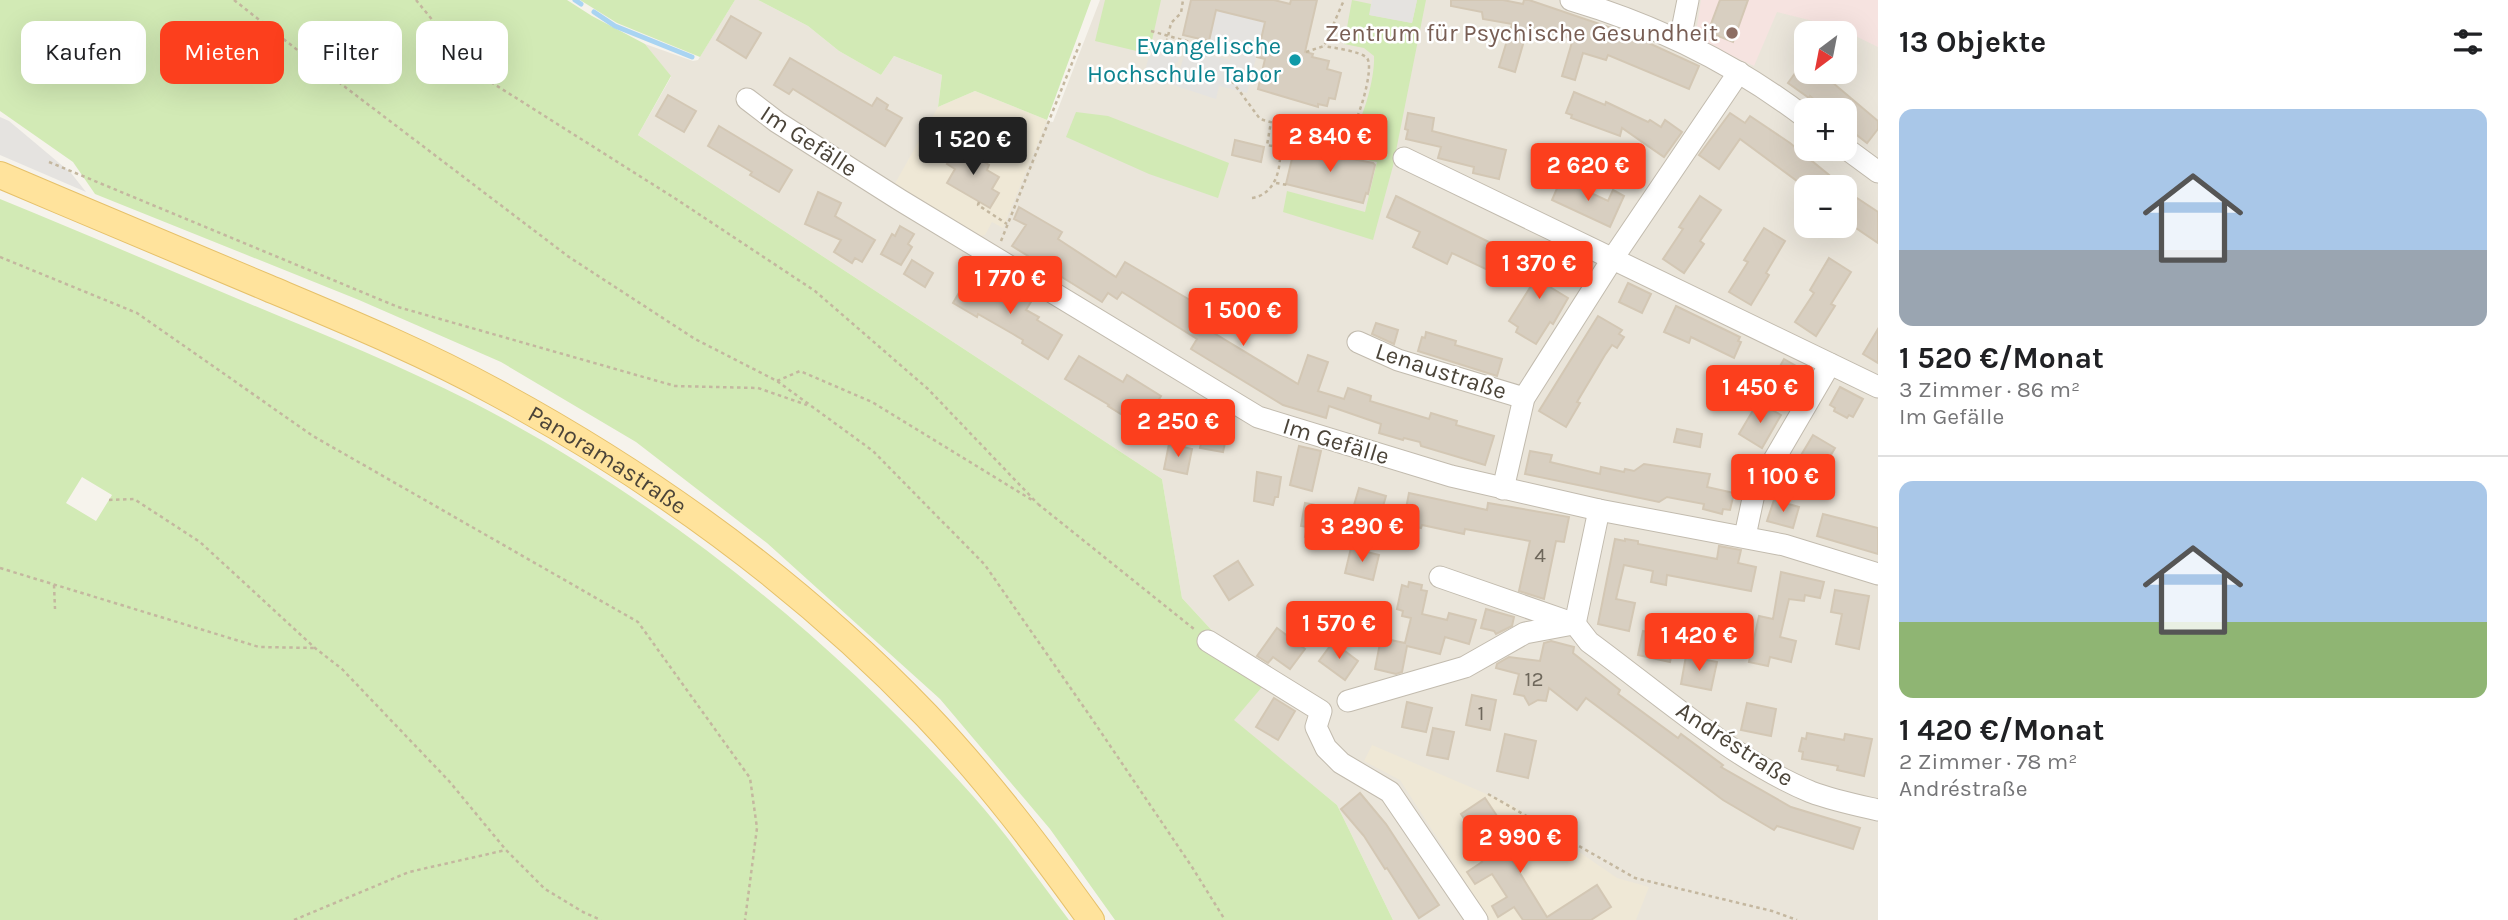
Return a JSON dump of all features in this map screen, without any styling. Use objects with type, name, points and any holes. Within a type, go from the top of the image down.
[{"type":"main road","name":"Panoramastraße","points":[[0,174],[421,355],[545,420],[674,500],[794,593],[846,638],[926,715],[1021,825],[1091,920]]},
{"type":"street","points":[[1571,0],[1680,40],[1739,72],[1794,110]]},
{"type":"street","points":[[1609,12],[1630,0]]},
{"type":"street","points":[[1680,40],[1688,0]]},
{"type":"street","name":"Lenaustraße","points":[[1503,489],[1524,398],[1613,258],[1739,72]]},
{"type":"street","name":"Im Gefälle","points":[[747,99],[788,130],[1258,417],[1503,489],[1599,510],[1745,536],[1878,574]]},
{"type":"street","points":[[1857,157],[1878,172]]},
{"type":"street","points":[[1404,158],[1878,387]]},
{"type":"street","name":"Lenaustraße","points":[[1358,342],[1398,360],[1524,398]]},
{"type":"street","points":[[1745,536],[1754,494],[1830,364]]},
{"type":"street","points":[[1348,701],[1465,667],[1525,633],[1575,624],[1599,510]]},
{"type":"street","name":"Andréstraße","points":[[1440,577],[1575,624],[1590,642],[1715,735],[1774,774],[1812,792],[1878,810]]},
{"type":"street","points":[[1208,641],[1321,711],[1316,727],[1326,748],[1341,764],[1391,792],[1477,920]]},
{"type":"path","points":[[234,0],[569,257],[695,339],[777,381],[873,452],[985,565],[1098,726],[1225,920]]},
{"type":"path","points":[[416,0],[475,72],[815,291],[928,388],[1038,504]]},
{"type":"path","points":[[1165,49],[1171,23],[1181,13],[1183,0]]},
{"type":"path","points":[[1324,46],[1344,0]]},
{"type":"path","points":[[1151,32],[1232,54]]},
{"type":"path","points":[[995,257],[1080,43]]},
{"type":"path","points":[[1232,81],[1259,119],[1336,141],[1345,138],[1353,128],[1370,76],[1369,60],[1363,55],[1324,46],[1306,52]]},
{"type":"path","points":[[1252,198],[1262,195],[1274,182],[1281,156],[1277,147],[1267,145],[1271,122]]},
{"type":"path","points":[[1333,155],[1336,141]]},
{"type":"path","points":[[49,162],[398,307],[675,386],[758,388],[812,406]]},
{"type":"path","points":[[1274,182],[1288,185]]},
{"type":"path","points":[[979,202],[978,205],[1007,224]]},
{"type":"path","points":[[0,257],[137,313],[313,436],[638,622],[750,778],[757,828],[745,920]]},
{"type":"path","points":[[777,381],[800,372],[872,402],[1038,504],[1208,641]]},
{"type":"path","points":[[109,500],[134,499],[200,542],[315,648],[342,669],[449,781],[506,850],[545,889],[601,920]]},
{"type":"path","points":[[0,568],[259,648],[315,648]]},
{"type":"path","points":[[54,585],[55,609]]},
{"type":"path","points":[[1488,794],[1635,878],[1772,911],[1797,920]]},
{"type":"path","points":[[294,920],[409,872],[506,850]]},
{"type":"path","points":[[583,912],[589,920]]},
{"type":"shaded area","points":[[735,0],[758,0],[808,26],[839,51],[881,75],[894,56],[942,75],[938,107],[1053,122],[1100,0],[1878,0],[1878,920],[1393,920],[1337,805],[1233,720],[1263,686],[1182,598],[1162,479],[638,135],[671,77],[645,44],[693,61],[698,60]]},
{"type":"shaded area","points":[[1372,0],[1417,0],[1412,23],[1369,15]]},
{"type":"shaded area","name":"Zentrum für Psychische Gesundheit","points":[[1701,0],[1878,0],[1878,47],[1857,37],[1857,21],[1813,21],[1777,12],[1754,66],[1695,39]]},
{"type":"shaded area","points":[[1216,10],[1265,22],[1247,93],[1219,86],[1216,99],[1179,87],[1145,71],[1149,56],[1182,46],[1178,62],[1171,65],[1180,69],[1186,50],[1230,60],[1232,51],[1208,45]]},
{"type":"shaded area","points":[[975,91],[1047,120],[1003,228],[992,222],[985,235],[976,237],[893,187],[938,107]]},
{"type":"shaded area","points":[[0,117],[9,121],[71,173],[86,192],[0,155]]},
{"type":"shaded area","points":[[1372,745],[1510,804],[1617,878],[1649,887],[1636,920],[1490,920],[1400,780],[1364,761]]},
{"type":"green space","points":[[0,0],[567,0],[645,44],[671,76],[638,135],[1162,479],[1182,598],[1263,686],[1234,720],[1337,805],[1393,920],[1115,920],[1050,829],[940,699],[767,543],[636,442],[501,362],[359,300],[95,194],[73,162],[0,111]]},
{"type":"green space","points":[[580,0],[735,0],[700,57],[617,23]]},
{"type":"green space","points":[[758,0],[1091,0],[1047,120],[975,91],[938,107],[942,75],[894,56],[881,75],[839,51],[808,26]]},
{"type":"green space","points":[[1105,0],[1161,0],[1149,54],[1095,41]]},
{"type":"green space","points":[[1352,0],[1371,4],[1370,15],[1412,23],[1417,0],[1426,0],[1393,166],[1373,240],[1283,212],[1287,191],[1365,212],[1377,162],[1339,154],[1364,111],[1374,64],[1374,56],[1364,48],[1344,44]]},
{"type":"green space","points":[[1076,112],[1108,116],[1229,163],[1218,198],[1149,174],[1066,137]]},
{"type":"green space","points":[[0,199],[415,375],[472,402],[541,440],[609,482],[740,576],[862,682],[972,795],[1069,920],[0,920]],"holes":[[[82,477],[112,495],[96,521],[66,503]]]},
{"type":"building","points":[[1191,0],[1274,0],[1290,4],[1291,0],[1317,0],[1305,52],[1313,54],[1312,57],[1329,61],[1327,69],[1341,73],[1335,99],[1329,98],[1327,106],[1318,104],[1318,107],[1258,89],[1265,59],[1257,57],[1265,22],[1216,10],[1209,41],[1183,35]]},
{"type":"building","points":[[1451,0],[1503,0],[1523,4],[1524,0],[1529,0],[1629,34],[1699,66],[1689,89],[1608,55],[1606,60],[1583,53],[1575,80],[1562,76],[1573,39],[1528,27],[1515,72],[1499,67],[1512,24],[1483,19],[1482,12],[1451,6]]},
{"type":"building","points":[[1720,0],[1748,0],[1733,42],[1708,32]]},
{"type":"building","points":[[731,16],[761,33],[746,58],[717,40]]},
{"type":"building","points":[[790,58],[872,106],[877,98],[888,105],[886,109],[902,118],[885,146],[793,89],[789,94],[774,85]]},
{"type":"building","points":[[1794,75],[1794,84],[1834,84],[1851,98],[1809,98],[1788,83]]},
{"type":"building","points":[[1574,92],[1605,105],[1606,102],[1661,127],[1665,120],[1682,132],[1664,157],[1622,128],[1620,136],[1571,118],[1572,115],[1566,113]]},
{"type":"building","points":[[668,95],[696,111],[684,132],[656,116]]},
{"type":"building","points":[[1857,103],[1878,121],[1878,129],[1867,143],[1857,135]]},
{"type":"building","points":[[1408,113],[1434,118],[1432,131],[1506,150],[1499,179],[1473,173],[1474,167],[1438,158],[1441,147],[1406,139]]},
{"type":"building","points":[[1730,113],[1745,123],[1750,116],[1794,146],[1794,161],[1812,161],[1829,175],[1794,175],[1794,179],[1740,139],[1719,169],[1699,155]]},
{"type":"building","points":[[719,126],[792,170],[779,192],[750,175],[752,172],[708,146]]},
{"type":"building","points":[[1235,140],[1264,147],[1261,162],[1232,155]]},
{"type":"building","points":[[958,146],[989,165],[987,170],[999,177],[992,189],[999,193],[990,208],[947,183],[955,169],[947,164]]},
{"type":"building","points":[[1295,146],[1322,153],[1373,163],[1375,165],[1368,194],[1366,193],[1363,203],[1286,184]]},
{"type":"building","points":[[1561,179],[1608,201],[1613,190],[1624,196],[1610,227],[1552,200]]},
{"type":"building","points":[[818,192],[841,203],[835,216],[875,240],[862,262],[855,258],[852,263],[834,252],[841,240],[805,224]]},
{"type":"building","points":[[1396,196],[1503,249],[1492,272],[1452,253],[1447,264],[1413,247],[1420,232],[1387,217]]},
{"type":"building","points":[[1700,196],[1721,210],[1700,241],[1704,244],[1684,273],[1663,259],[1683,229],[1679,227]]},
{"type":"building","points":[[1857,198],[1878,212],[1878,243],[1857,229]]},
{"type":"building","points":[[1019,207],[1062,232],[1058,239],[1116,277],[1125,262],[1202,307],[1194,321],[1298,384],[1308,355],[1328,362],[1318,391],[1344,399],[1348,388],[1371,396],[1370,401],[1429,419],[1431,413],[1457,421],[1456,425],[1494,436],[1485,465],[1421,446],[1420,442],[1379,433],[1381,424],[1329,406],[1326,418],[1283,405],[1191,349],[1197,339],[1122,292],[1117,299],[1108,293],[1102,302],[1012,246],[1026,225],[1014,219]]},
{"type":"building","points":[[900,226],[914,234],[908,244],[912,247],[901,265],[881,254],[892,234],[895,236]]},
{"type":"building","points":[[1764,228],[1785,241],[1751,305],[1729,292],[1748,262],[1744,260]]},
{"type":"building","points":[[1535,252],[1561,267],[1550,287],[1568,298],[1553,324],[1550,322],[1536,344],[1516,332],[1518,327],[1509,321],[1531,286],[1525,283],[1535,267],[1529,264]]},
{"type":"building","points":[[1829,258],[1851,272],[1831,304],[1835,306],[1816,336],[1795,322],[1814,293],[1810,290]]},
{"type":"building","points":[[912,260],[933,273],[925,287],[904,274]]},
{"type":"building","points":[[967,279],[1008,303],[1018,287],[1034,297],[1026,310],[1062,335],[1048,359],[1013,334],[953,303]]},
{"type":"building","points":[[1628,283],[1651,294],[1642,313],[1619,302]]},
{"type":"building","points":[[1676,306],[1740,337],[1738,341],[1741,342],[1734,358],[1691,337],[1689,343],[1664,332]]},
{"type":"building","points":[[1598,316],[1622,330],[1619,334],[1624,337],[1617,348],[1612,345],[1605,355],[1577,402],[1580,403],[1566,427],[1539,411]]},
{"type":"building","points":[[1376,323],[1398,330],[1394,344],[1372,334]]},
{"type":"building","points":[[1878,329],[1878,363],[1863,354]]},
{"type":"building","points":[[1426,332],[1456,341],[1455,345],[1502,359],[1497,376],[1418,351]]},
{"type":"building","points":[[1079,356],[1123,382],[1127,375],[1161,396],[1142,427],[1065,379]]},
{"type":"building","points":[[1784,359],[1807,372],[1795,392],[1773,379]]},
{"type":"building","points":[[1840,387],[1863,399],[1853,417],[1849,415],[1847,418],[1834,411],[1835,408],[1830,405]]},
{"type":"building","points":[[1758,402],[1781,415],[1762,448],[1739,434]]},
{"type":"building","points":[[1205,425],[1228,429],[1223,452],[1200,448]]},
{"type":"building","points":[[1677,429],[1702,434],[1700,447],[1674,442]]},
{"type":"building","points":[[1813,435],[1835,448],[1822,470],[1800,457]]},
{"type":"building","points":[[1169,444],[1192,449],[1187,474],[1164,469]]},
{"type":"building","points":[[1299,446],[1321,451],[1312,491],[1290,485]]},
{"type":"building","points":[[1530,451],[1552,455],[1550,462],[1600,474],[1601,467],[1624,472],[1625,469],[1634,471],[1644,464],[1710,474],[1707,487],[1734,493],[1730,510],[1723,509],[1722,514],[1703,509],[1704,504],[1667,497],[1659,502],[1525,474]]},
{"type":"building","points":[[1257,472],[1281,477],[1278,497],[1275,497],[1273,505],[1254,501]]},
{"type":"building","points":[[1359,488],[1386,496],[1379,520],[1352,512]]},
{"type":"building","points":[[1409,493],[1487,510],[1488,503],[1569,517],[1564,542],[1556,541],[1544,599],[1519,591],[1530,541],[1465,529],[1464,534],[1422,525],[1421,528],[1408,525],[1409,519],[1404,519]]},
{"type":"building","points":[[1774,500],[1799,507],[1793,528],[1767,521]]},
{"type":"building","points":[[1305,503],[1336,509],[1329,542],[1305,537],[1307,527],[1301,526]]},
{"type":"building","points":[[1823,514],[1878,528],[1878,554],[1817,536]]},
{"type":"building","points":[[1615,539],[1638,541],[1638,544],[1717,559],[1719,546],[1741,550],[1738,563],[1756,567],[1751,591],[1667,575],[1666,585],[1651,582],[1653,571],[1624,565],[1616,599],[1635,603],[1629,631],[1598,624]]},
{"type":"building","points":[[1351,548],[1379,555],[1373,580],[1345,573]]},
{"type":"building","points":[[1238,561],[1253,585],[1229,600],[1214,576]]},
{"type":"building","points":[[1781,572],[1824,582],[1820,598],[1805,595],[1804,601],[1789,599],[1780,637],[1796,641],[1791,662],[1770,657],[1768,666],[1749,662],[1759,616],[1773,619]]},
{"type":"building","points":[[1409,582],[1422,585],[1421,590],[1427,591],[1422,614],[1447,620],[1449,613],[1476,620],[1469,644],[1445,637],[1440,654],[1407,646],[1402,672],[1396,674],[1375,669],[1381,638],[1405,643],[1411,618],[1402,616],[1403,611],[1397,609],[1402,585],[1408,587]]},
{"type":"building","points":[[1835,590],[1869,596],[1859,649],[1836,644],[1842,614],[1831,612]]},
{"type":"building","points":[[1486,609],[1514,617],[1512,626],[1496,634],[1481,628]]},
{"type":"building","points":[[1277,628],[1305,649],[1290,669],[1273,657],[1268,663],[1257,656]]},
{"type":"building","points":[[1643,631],[1675,637],[1670,662],[1638,655]]},
{"type":"building","points":[[1551,641],[1574,647],[1573,653],[1620,690],[1618,694],[1678,738],[1681,734],[1723,765],[1721,767],[1791,807],[1860,828],[1853,849],[1777,826],[1774,830],[1723,800],[1586,698],[1577,710],[1549,688],[1546,701],[1538,700],[1529,705],[1524,696],[1514,694],[1519,674],[1496,668],[1497,664],[1509,657],[1540,661],[1544,643]]},
{"type":"building","points":[[1333,642],[1358,661],[1345,680],[1319,661]]},
{"type":"building","points":[[1686,656],[1717,662],[1711,690],[1681,684]]},
{"type":"building","points":[[1472,695],[1496,700],[1490,730],[1466,725]]},
{"type":"building","points":[[1274,698],[1295,711],[1278,740],[1256,727]]},
{"type":"building","points":[[1407,702],[1432,708],[1426,732],[1402,727]]},
{"type":"building","points":[[1747,703],[1776,709],[1771,736],[1741,730]]},
{"type":"building","points":[[1433,728],[1454,732],[1448,759],[1427,755]]},
{"type":"building","points":[[1807,733],[1844,740],[1845,734],[1872,739],[1864,776],[1837,770],[1838,766],[1802,759],[1803,752],[1799,751],[1802,738],[1806,739]]},
{"type":"building","points":[[1505,734],[1536,741],[1528,778],[1497,771]]},
{"type":"building","points":[[1360,793],[1386,824],[1439,905],[1419,918],[1387,868],[1385,869],[1364,836],[1341,809]]},
{"type":"building","points":[[1485,798],[1501,822],[1492,828],[1547,917],[1597,885],[1611,907],[1591,920],[1523,920],[1514,907],[1498,917],[1492,906],[1507,897],[1492,874],[1475,884],[1467,872],[1482,862],[1473,848],[1481,843],[1461,814]]},
{"type":"waterway","points":[[575,0],[581,4]]},
{"type":"waterway","points":[[594,12],[615,26],[692,57]]},
{"type":"place","name":"Zentrum für Psychische Gesundheit","points":[[1732,33]]},
{"type":"place","name":"Evangelische Hochschule Tabor","points":[[1295,60]]}]
